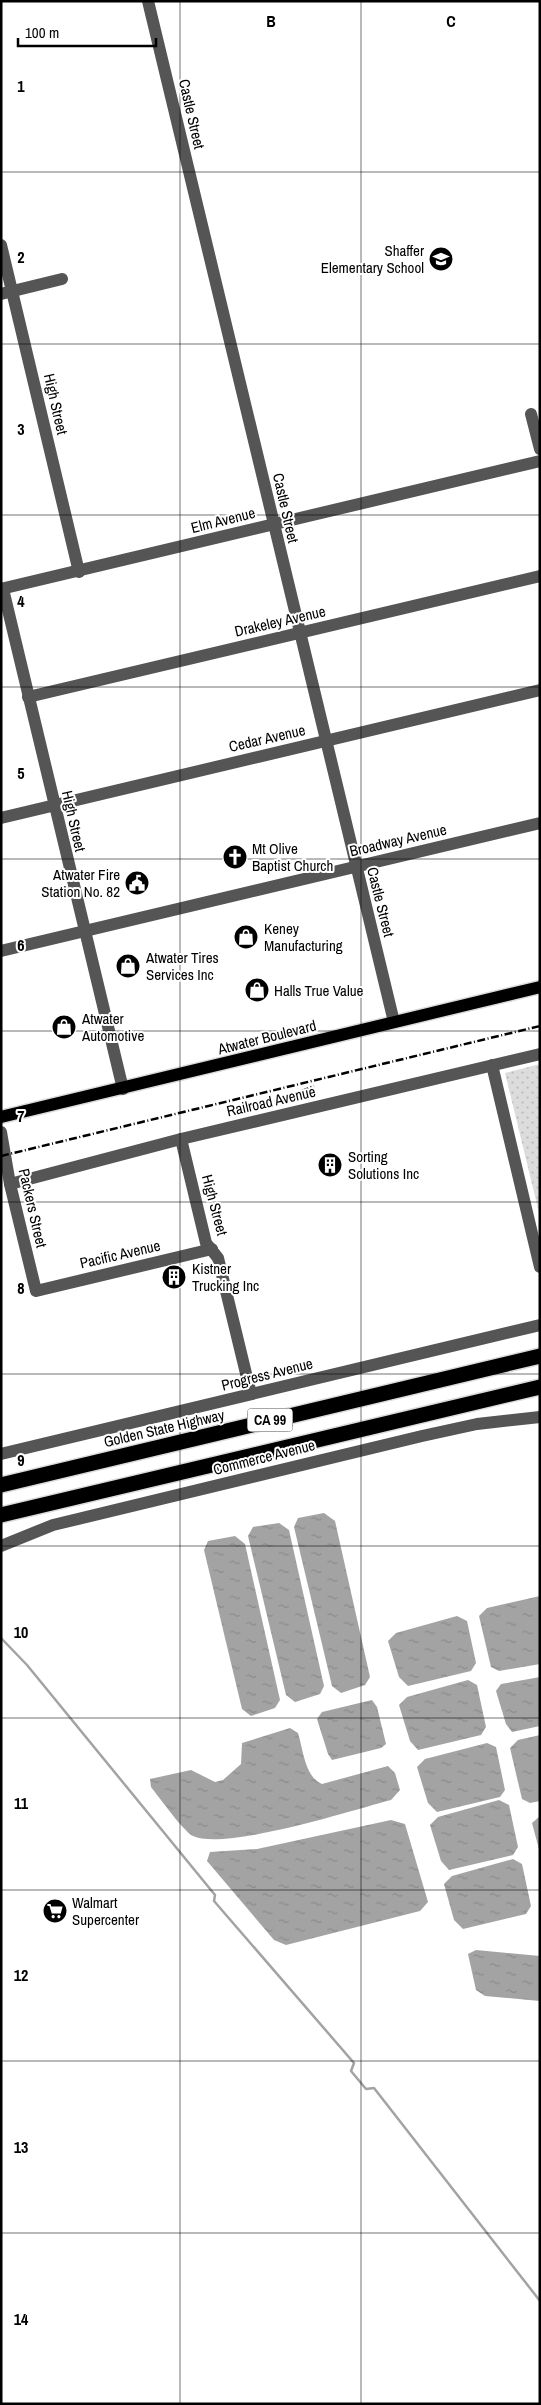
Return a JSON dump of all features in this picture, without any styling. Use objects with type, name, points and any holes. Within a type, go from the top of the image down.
[{"type":"highway","name":"Golden State Highway","points":[[1,1485],[540,1356]]},
{"type":"highway","name":"CA 99","points":[[1,1515],[540,1387]]},
{"type":"main road","name":"Atwater Boulevard","points":[[1,1117],[540,987]]},
{"type":"street","name":"Castle Street","points":[[148,1],[394,1022]]},
{"type":"street","name":"High Street","points":[[1,245],[7,293],[79,572]]},
{"type":"street","points":[[7,293],[62,279]]},
{"type":"street","points":[[531,414],[540,449]]},
{"type":"street","name":"Elm Avenue","points":[[2,589],[540,461]]},
{"type":"street","name":"Drakeley Avenue","points":[[28,697],[540,576]]},
{"type":"street","name":"High Street","points":[[2,589],[123,1089]]},
{"type":"street","name":"Cedar Avenue","points":[[1,818],[540,690]]},
{"type":"street","name":"Broadway Avenue","points":[[1,951],[540,824]]},
{"type":"street","name":"Railroad Avenue","points":[[10,1184],[181,1139],[540,1054]]},
{"type":"street","points":[[492,1065],[540,1267]]},
{"type":"street","name":"Packers Street","points":[[1,1132],[10,1184],[36,1291]]},
{"type":"street","name":"High Street","points":[[181,1139],[206,1243],[218,1258],[251,1394]]},
{"type":"street","name":"Pacific Avenue","points":[[36,1291],[212,1249]]},
{"type":"street","name":"Progress Avenue","points":[[1,1454],[540,1325]]},
{"type":"street","name":"Commerce Avenue","points":[[1,1546],[53,1525],[422,1436],[477,1424],[540,1417]]},
{"type":"shaded area","points":[[540,1064],[540,1217],[505,1073]]},
{"type":"water","points":[[324,1513],[335,1521],[370,1677],[365,1685],[341,1693],[332,1686],[294,1527],[298,1518]]},
{"type":"water","points":[[279,1523],[289,1530],[324,1686],[320,1694],[295,1702],[286,1695],[248,1536],[253,1527]]},
{"type":"water","points":[[235,1536],[245,1544],[280,1700],[275,1708],[251,1716],[242,1709],[204,1550],[208,1541]]},
{"type":"water","points":[[540,1596],[540,1664],[499,1671],[491,1667],[479,1616],[487,1608]]},
{"type":"water","points":[[457,1616],[467,1621],[476,1663],[471,1671],[408,1686],[399,1677],[388,1641],[396,1633]]},
{"type":"water","points":[[540,1677],[540,1726],[512,1732],[506,1724],[496,1691],[501,1684]]},
{"type":"water","points":[[468,1680],[477,1685],[486,1727],[481,1735],[418,1750],[410,1741],[399,1705],[407,1697]]},
{"type":"water","points":[[372,1700],[377,1707],[386,1744],[381,1748],[332,1760],[328,1754],[317,1719],[322,1712]]},
{"type":"water","points":[[290,1728],[298,1733],[308,1769],[316,1780],[322,1784],[388,1766],[395,1773],[400,1790],[391,1800],[320,1820],[260,1834],[209,1839],[193,1836],[189,1833],[151,1787],[150,1779],[191,1770],[215,1782],[223,1780],[241,1764],[242,1743]]},
{"type":"water","points":[[540,1735],[540,1801],[530,1803],[522,1799],[510,1748],[518,1740]]},
{"type":"water","points":[[487,1743],[496,1747],[505,1790],[500,1797],[437,1812],[428,1803],[417,1767],[425,1759]]},
{"type":"water","points":[[499,1800],[509,1805],[518,1847],[513,1855],[449,1870],[441,1861],[430,1825],[438,1817]]},
{"type":"water","points":[[540,1816],[540,1853],[532,1823]]},
{"type":"water","points":[[391,1820],[405,1824],[428,1902],[420,1911],[286,1945],[274,1940],[207,1861],[210,1852],[257,1849]]},
{"type":"water","points":[[513,1859],[522,1864],[531,1906],[526,1914],[463,1929],[454,1920],[444,1884],[452,1876]]},
{"type":"water","points":[[476,1950],[540,1956],[540,2001],[485,1996],[476,1990],[468,1954]]},
{"type":"waterway","points":[[1,1638],[27,1665],[215,1895],[214,1901],[354,2063],[351,2071],[366,2089],[374,2088],[540,2301]]},
{"type":"railway","points":[[1,1156],[540,1026]]},
{"type":"railway","points":[[275,1102],[314,1086]]},
{"type":"place","name":"Shaffer Elementary School","points":[[441,259]]},
{"type":"place","name":"Mt Olive Baptist Church","points":[[235,857]]},
{"type":"place","name":"Atwater Fire Station No. 82","points":[[137,883]]},
{"type":"place","name":"Keney Manufacturing","points":[[246,937]]},
{"type":"place","name":"Atwater Tires Services Inc","points":[[128,966]]},
{"type":"place","name":"Halls True Value","points":[[257,990]]},
{"type":"place","name":"Atwater Automotive","points":[[64,1027]]},
{"type":"place","name":"Sorting Solutions Inc","points":[[330,1165]]},
{"type":"place","name":"Kistner Trucking Inc","points":[[174,1277]]},
{"type":"place","name":"Walmart Supercenter","points":[[55,1911]]}]
